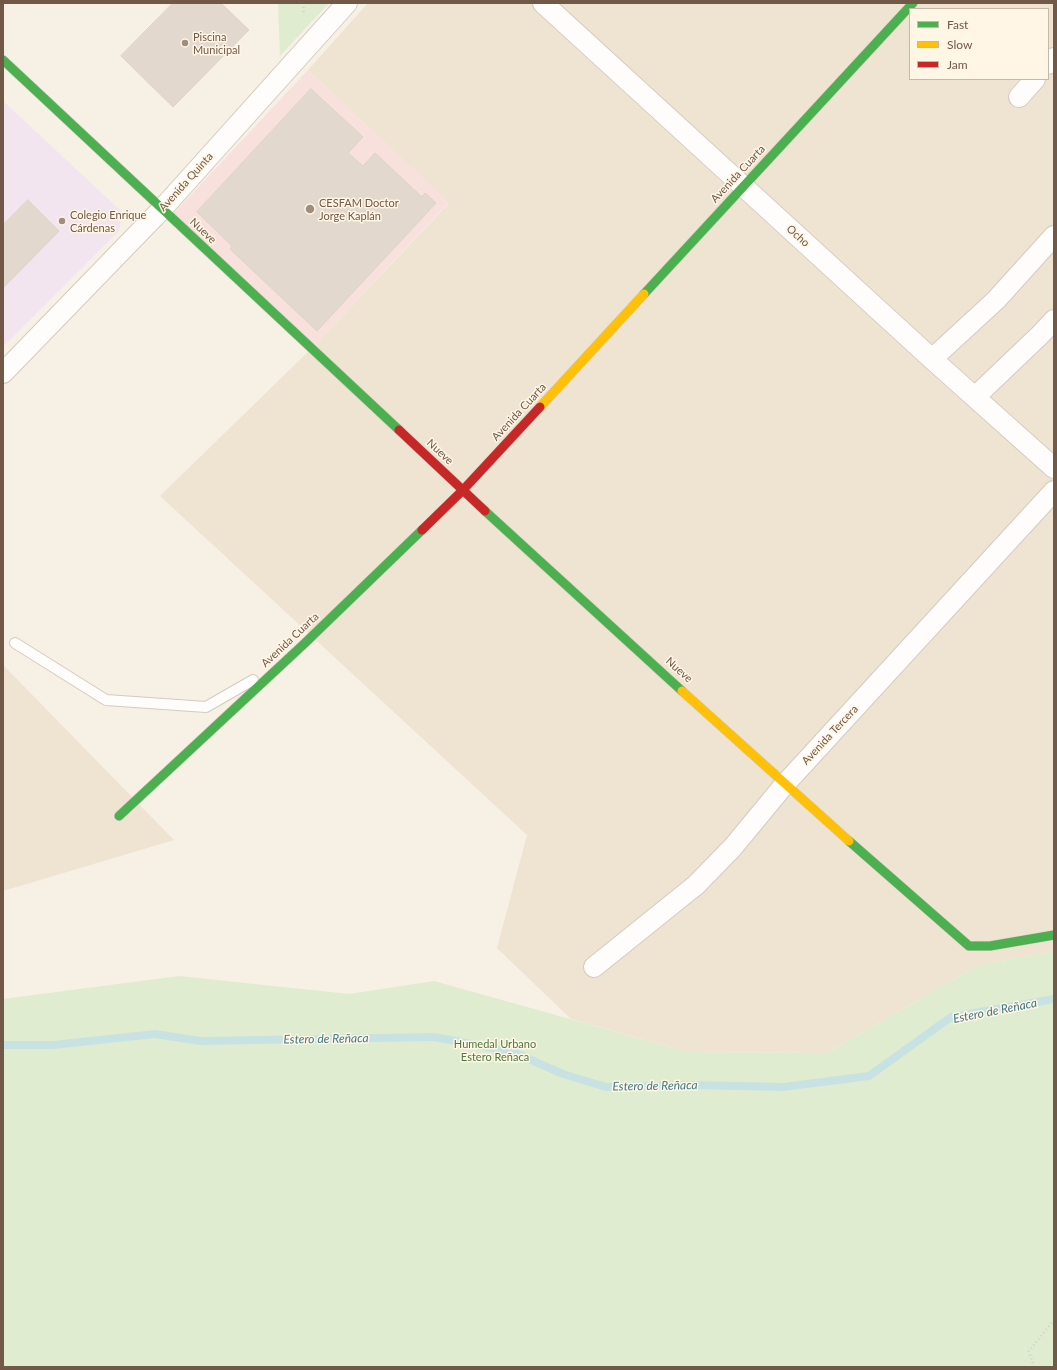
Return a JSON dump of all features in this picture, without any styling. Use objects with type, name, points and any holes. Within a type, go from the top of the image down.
[{"type":"street","name":"Avenida Quinta","points":[[3,373],[162,209],[347,3]]},
{"type":"street","name":"Ocho","points":[[543,3],[932,359],[1054,468]]},
{"type":"street","name":"Avenida Cuarta","points":[[119,816],[286,661],[463,490],[913,3]]},
{"type":"street","name":"Nueve","points":[[3,60],[463,490],[785,784],[969,946],[990,946],[1054,935]]},
{"type":"street","points":[[1019,97],[1034,80]]},
{"type":"street","points":[[932,359],[996,300],[1054,236]]},
{"type":"street","points":[[975,397],[1054,320]]},
{"type":"street","name":"Avenida Tercera","points":[[594,967],[696,885],[733,847],[785,784],[1054,491]]},
{"type":"lane","points":[[15,643],[106,700],[206,707],[286,661]]},
{"type":"path","points":[[1034,1367],[1029,1351],[1054,1320]]},
{"type":"shaded area","points":[[368,3],[1054,3],[1054,951],[979,965],[827,1053],[688,1052],[571,1019],[497,948],[527,835],[160,496],[313,347],[449,203],[308,70]]},
{"type":"shaded area","name":"CESFAM Doctor Jorge Kaplán","points":[[308,70],[449,202],[313,347],[172,215]]},
{"type":"shaded area","name":"Colegio Enrique Cárdenas","points":[[3,101],[122,212],[119,231],[3,347]]},
{"type":"shaded area","points":[[3,665],[174,840],[3,891]]},
{"type":"green space","points":[[278,3],[329,3],[280,56]]},
{"type":"green space","name":"Humedal Urbano Estero Reñaca","points":[[1054,951],[1054,1367],[3,1367],[3,999],[179,976],[349,994],[434,981],[688,1052],[827,1053],[979,965]]},
{"type":"building","name":"Piscina Municipal","points":[[173,3],[221,3],[249,30],[173,107],[121,56]]},
{"type":"building","name":"CESFAM Doctor Jorge Kaplán","points":[[311,89],[363,137],[348,153],[363,166],[375,153],[422,197],[425,193],[436,203],[317,331],[230,249],[232,246],[197,212]]},
{"type":"building","points":[[28,200],[59,231],[3,288],[3,225]]},
{"type":"waterway","name":"Estero de Reñaca","points":[[3,1045],[53,1045],[155,1034],[200,1041],[434,1037],[513,1052],[563,1074],[606,1087],[694,1085],[783,1087],[869,1076],[951,1017],[1054,999]]},
{"type":"traffic: fast","points":[[644,294],[913,3]]},
{"type":"traffic: fast","points":[[3,60],[399,430]]},
{"type":"traffic: fast","points":[[485,511],[682,691]]},
{"type":"traffic: fast","points":[[119,816],[305,643],[422,530]]},
{"type":"traffic: fast","points":[[849,841],[969,946],[990,946],[1054,935]]},
{"type":"traffic: slow","points":[[540,407],[644,294]]},
{"type":"traffic: slow","points":[[682,691],[849,841]]},
{"type":"traffic: jam","points":[[422,530],[463,490],[540,407]]},
{"type":"traffic: jam","points":[[399,430],[485,511]]},
{"type":"place","name":"Piscina Municipal","points":[[185,43]]},
{"type":"place","name":"CESFAM Doctor Jorge Kaplán","points":[[310,209]]},
{"type":"place","name":"Colegio Enrique Cárdenas","points":[[62,221]]}]
